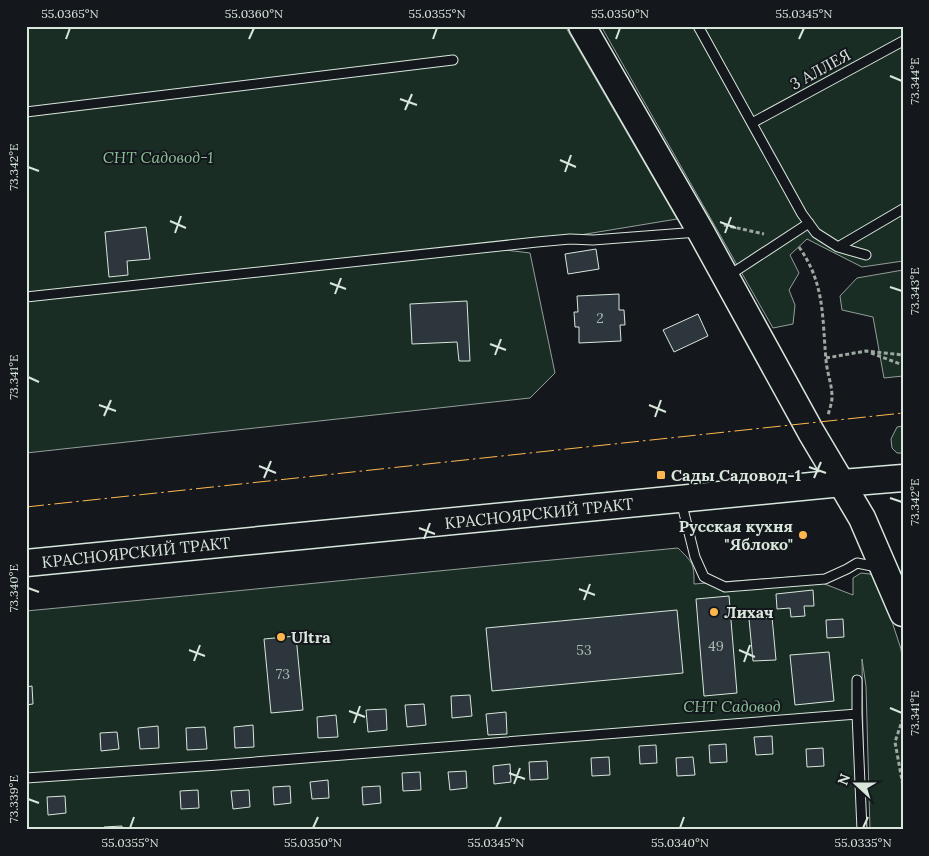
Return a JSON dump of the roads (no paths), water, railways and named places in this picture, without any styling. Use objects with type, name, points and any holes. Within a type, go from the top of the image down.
[{"type":"main road","points":[[582,26],[696,222],[812,432],[862,518],[903,613]]},
{"type":"main road","name":"КРАСНОЯРСКИЙ ТРАКТ","points":[[26,563],[842,482],[903,478]]},
{"type":"lane","points":[[698,26],[802,214],[816,233],[838,247],[866,255]]},
{"type":"lane","name":"3 АЛЛЕЯ","points":[[752,123],[903,41]]},
{"type":"lane","points":[[26,112],[453,60]]},
{"type":"lane","points":[[838,247],[903,210]]},
{"type":"lane","points":[[26,297],[537,242],[570,239],[593,240],[696,222]]},
{"type":"lane","points":[[726,278],[809,223]]},
{"type":"lane","points":[[680,499],[695,556],[704,577],[725,587],[825,579],[857,563],[885,570]]},
{"type":"lane","points":[[858,680],[857,714],[862,830]]},
{"type":"lane","points":[[26,778],[857,714]]},
{"type":"place","name":"Сады Садовод-1","points":[[661,475]]},
{"type":"place","name":"Русская кухня \"Яблоко\"","points":[[803,535]]},
{"type":"place","name":"Лихач","points":[[714,612]]},
{"type":"place","name":"Ultra","points":[[281,637]]},
{"type":"park label","name":"СНТ Садовод-1","points":[[158,157]]},
{"type":"park label","name":"СНТ Садовод","points":[[732,706]]}]
